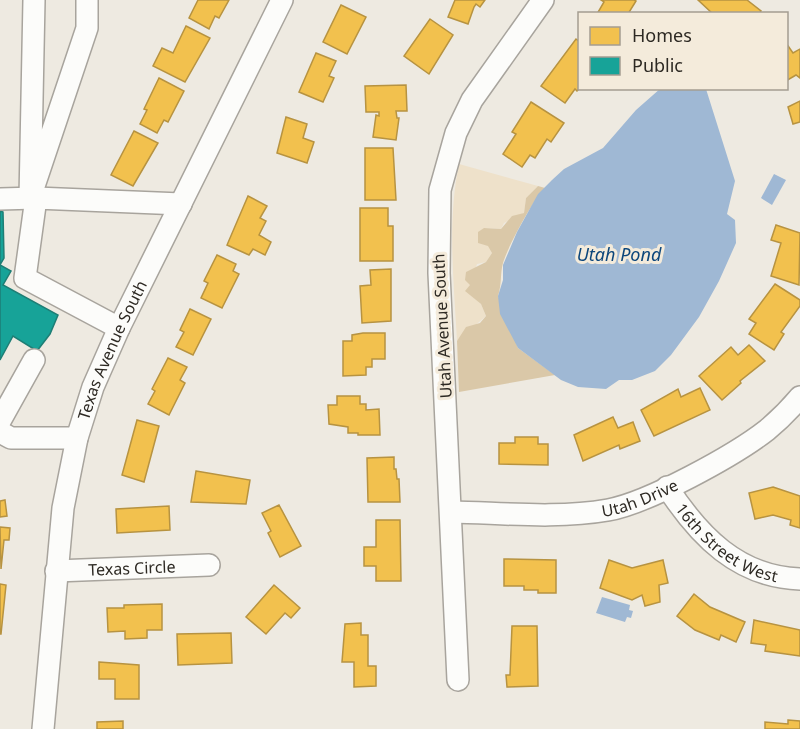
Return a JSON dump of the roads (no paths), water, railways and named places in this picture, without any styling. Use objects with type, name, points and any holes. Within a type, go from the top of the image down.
[{"type":"street","points":[[34,0],[33,198],[25,278],[119,328]]},
{"type":"street","points":[[33,198],[87,28],[87,0]]},
{"type":"street","name":"Texas Avenue South","points":[[43,729],[63,508],[77,438],[93,387],[119,328],[282,0]]},
{"type":"street","name":"Utah Avenue South","points":[[458,680],[452,512],[439,273],[440,190],[450,151],[468,109],[543,0]]},
{"type":"street","points":[[0,199],[33,198],[181,204]]},
{"type":"street","points":[[0,421],[34,360]]},
{"type":"street","name":"Utah Drive","points":[[452,512],[591,512],[623,506],[667,487],[747,444],[767,430],[800,398]]},
{"type":"street","points":[[0,432],[5,437],[11,438],[77,438]]},
{"type":"street","name":"16th Street West","points":[[667,487],[705,538],[729,557],[753,570],[800,579]]},
{"type":"street","name":"Texas Circle","points":[[56,571],[209,565]]},
{"type":"water","name":"Utah Pond","points":[[659,90],[706,90],[735,181],[727,214],[735,220],[736,243],[699,317],[671,355],[655,371],[632,380],[619,380],[606,389],[578,387],[561,380],[518,348],[500,314],[498,296],[503,280],[503,265],[517,232],[538,194],[564,169],[603,148],[636,110]]},
{"type":"water","points":[[774,174],[786,180],[772,205],[761,198]]},
{"type":"water","points":[[602,597],[630,605],[629,610],[633,611],[631,618],[627,617],[625,622],[596,613]]}]
